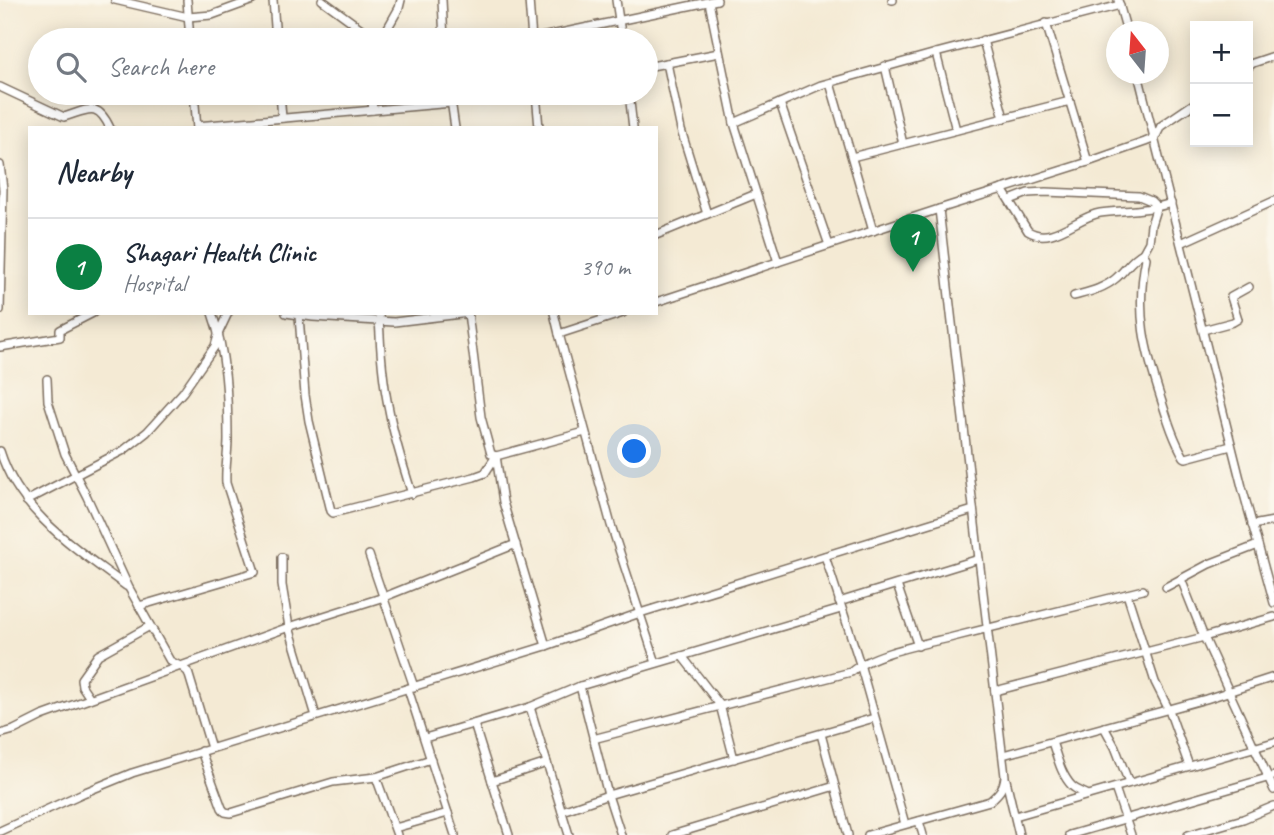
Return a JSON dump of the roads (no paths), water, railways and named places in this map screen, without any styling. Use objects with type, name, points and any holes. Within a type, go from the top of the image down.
[{"type":"street","points":[[115,0],[188,17],[212,15],[253,0]]},
{"type":"street","points":[[187,0],[189,28]]},
{"type":"street","points":[[273,0],[275,28]]},
{"type":"street","points":[[322,0],[360,28]]},
{"type":"street","points":[[388,28],[401,0]]},
{"type":"street","points":[[442,0],[443,28]]},
{"type":"street","points":[[529,0],[531,28]]},
{"type":"street","points":[[616,0],[620,28]]},
{"type":"street","points":[[587,28],[713,1],[719,53],[734,123],[778,262]]},
{"type":"street","points":[[734,123],[830,83],[1119,2],[1124,21]]},
{"type":"street","points":[[1046,23],[1088,162]]},
{"type":"street","points":[[983,40],[1004,118]]},
{"type":"street","points":[[658,64],[719,53]]},
{"type":"street","points":[[936,53],[956,130]]},
{"type":"street","points":[[1253,63],[1274,56]]},
{"type":"street","points":[[667,63],[681,130],[707,214]]},
{"type":"street","points":[[886,66],[903,144]]},
{"type":"street","points":[[830,83],[873,231]]},
{"type":"street","points":[[1141,84],[1251,525],[1274,603]]},
{"type":"street","points":[[0,87],[28,100]]},
{"type":"street","points":[[852,157],[1070,101]]},
{"type":"street","points":[[780,103],[829,245]]},
{"type":"street","points":[[38,105],[64,117],[97,110],[102,113],[109,126]]},
{"type":"street","points":[[195,105],[197,126]]},
{"type":"street","points":[[281,105],[282,118]]},
{"type":"street","points":[[372,105],[373,110]]},
{"type":"street","points":[[206,126],[429,105]]},
{"type":"street","points":[[452,105],[455,126]]},
{"type":"street","points":[[537,105],[539,126]]},
{"type":"street","points":[[630,105],[633,126]]},
{"type":"street","points":[[658,301],[1155,138],[1161,126],[1190,106]]},
{"type":"street","points":[[0,165],[3,189],[0,310]]},
{"type":"street","points":[[1003,189],[1028,231],[1042,236],[1097,214],[1156,209],[1171,203]]},
{"type":"street","points":[[1010,200],[1028,193],[1046,192],[1139,196],[1155,205],[1149,242],[1143,253],[1104,287],[1074,296]]},
{"type":"street","points":[[658,234],[756,194]]},
{"type":"street","points":[[1181,243],[1274,201]]},
{"type":"street","points":[[939,209],[1005,776],[1019,835]]},
{"type":"street","points":[[1143,253],[1146,258],[1142,282],[1143,328],[1150,365],[1173,436],[1186,458],[1231,446]]},
{"type":"street","points":[[1203,330],[1238,319],[1231,297],[1249,287]]},
{"type":"street","points":[[0,347],[61,337],[60,330],[89,315]]},
{"type":"street","points":[[139,606],[255,572],[226,483],[226,392],[219,332],[213,315]]},
{"type":"street","points":[[26,501],[124,450],[147,432],[183,392],[215,346],[227,315]]},
{"type":"street","points":[[295,315],[379,317],[394,322],[452,315]]},
{"type":"street","points":[[468,315],[481,417],[491,454],[496,456],[586,432]]},
{"type":"street","points":[[554,315],[611,525],[656,663]]},
{"type":"street","points":[[559,334],[617,315]]},
{"type":"street","points":[[299,316],[309,421],[331,511],[412,494],[474,477],[485,473],[496,456]]},
{"type":"street","points":[[379,317],[388,409],[412,494]]},
{"type":"street","points":[[47,379],[48,401],[65,454],[129,588],[170,662],[188,672],[211,748]]},
{"type":"street","points":[[0,451],[13,482],[30,507],[57,533],[129,588]]},
{"type":"street","points":[[496,456],[503,502],[546,646]]},
{"type":"street","points":[[0,831],[109,782],[201,751],[546,646],[640,613],[973,510]]},
{"type":"street","points":[[1251,525],[1274,521]]},
{"type":"street","points":[[0,734],[90,698],[289,627],[384,597],[516,544]]},
{"type":"street","points":[[1166,587],[1209,564],[1258,545]]},
{"type":"street","points":[[369,555],[455,835]]},
{"type":"street","points":[[825,556],[860,664],[905,824]]},
{"type":"street","points":[[282,557],[282,584],[289,627],[316,716]]},
{"type":"street","points":[[425,738],[530,707],[580,686],[840,606],[979,559]]},
{"type":"street","points":[[1264,566],[1274,566]]},
{"type":"street","points":[[1181,579],[1204,637],[1271,777],[1274,790]]},
{"type":"street","points":[[897,585],[918,646]]},
{"type":"street","points":[[593,739],[851,672],[870,659],[1143,590]]},
{"type":"street","points":[[1127,594],[1155,682],[1169,710],[1189,766]]},
{"type":"street","points":[[995,691],[1274,617]]},
{"type":"street","points":[[90,698],[81,679],[98,655],[150,626]]},
{"type":"street","points":[[682,656],[720,705],[734,759]]},
{"type":"street","points":[[1003,755],[1169,710],[1274,677]]},
{"type":"street","points":[[580,686],[621,835]]},
{"type":"street","points":[[530,707],[569,835]]},
{"type":"street","points":[[562,811],[608,795],[874,719]]},
{"type":"street","points":[[474,724],[509,835]]},
{"type":"street","points":[[1104,727],[1129,783]]},
{"type":"street","points":[[821,734],[848,835]]},
{"type":"street","points":[[1052,741],[1061,768],[1073,787],[1088,795]]},
{"type":"street","points":[[1015,816],[1274,742]]},
{"type":"street","points":[[201,751],[222,808],[231,813],[333,782],[376,777],[431,759]]},
{"type":"street","points":[[492,781],[547,763]]},
{"type":"street","points":[[868,835],[990,801],[1003,787],[1005,776]]},
{"type":"street","points":[[376,777],[396,832],[448,813]]},
{"type":"street","points":[[1069,835],[1271,777]]},
{"type":"street","points":[[672,835],[835,786]]},
{"type":"street","points":[[1072,799],[1073,787]]},
{"type":"street","points":[[1115,788],[1131,835]]},
{"type":"street","points":[[1188,835],[1243,819],[1274,806]]},
{"type":"street","points":[[919,821],[923,835]]},
{"type":"place","name":"Shagari Health Clinic","points":[[913,272]]}]
